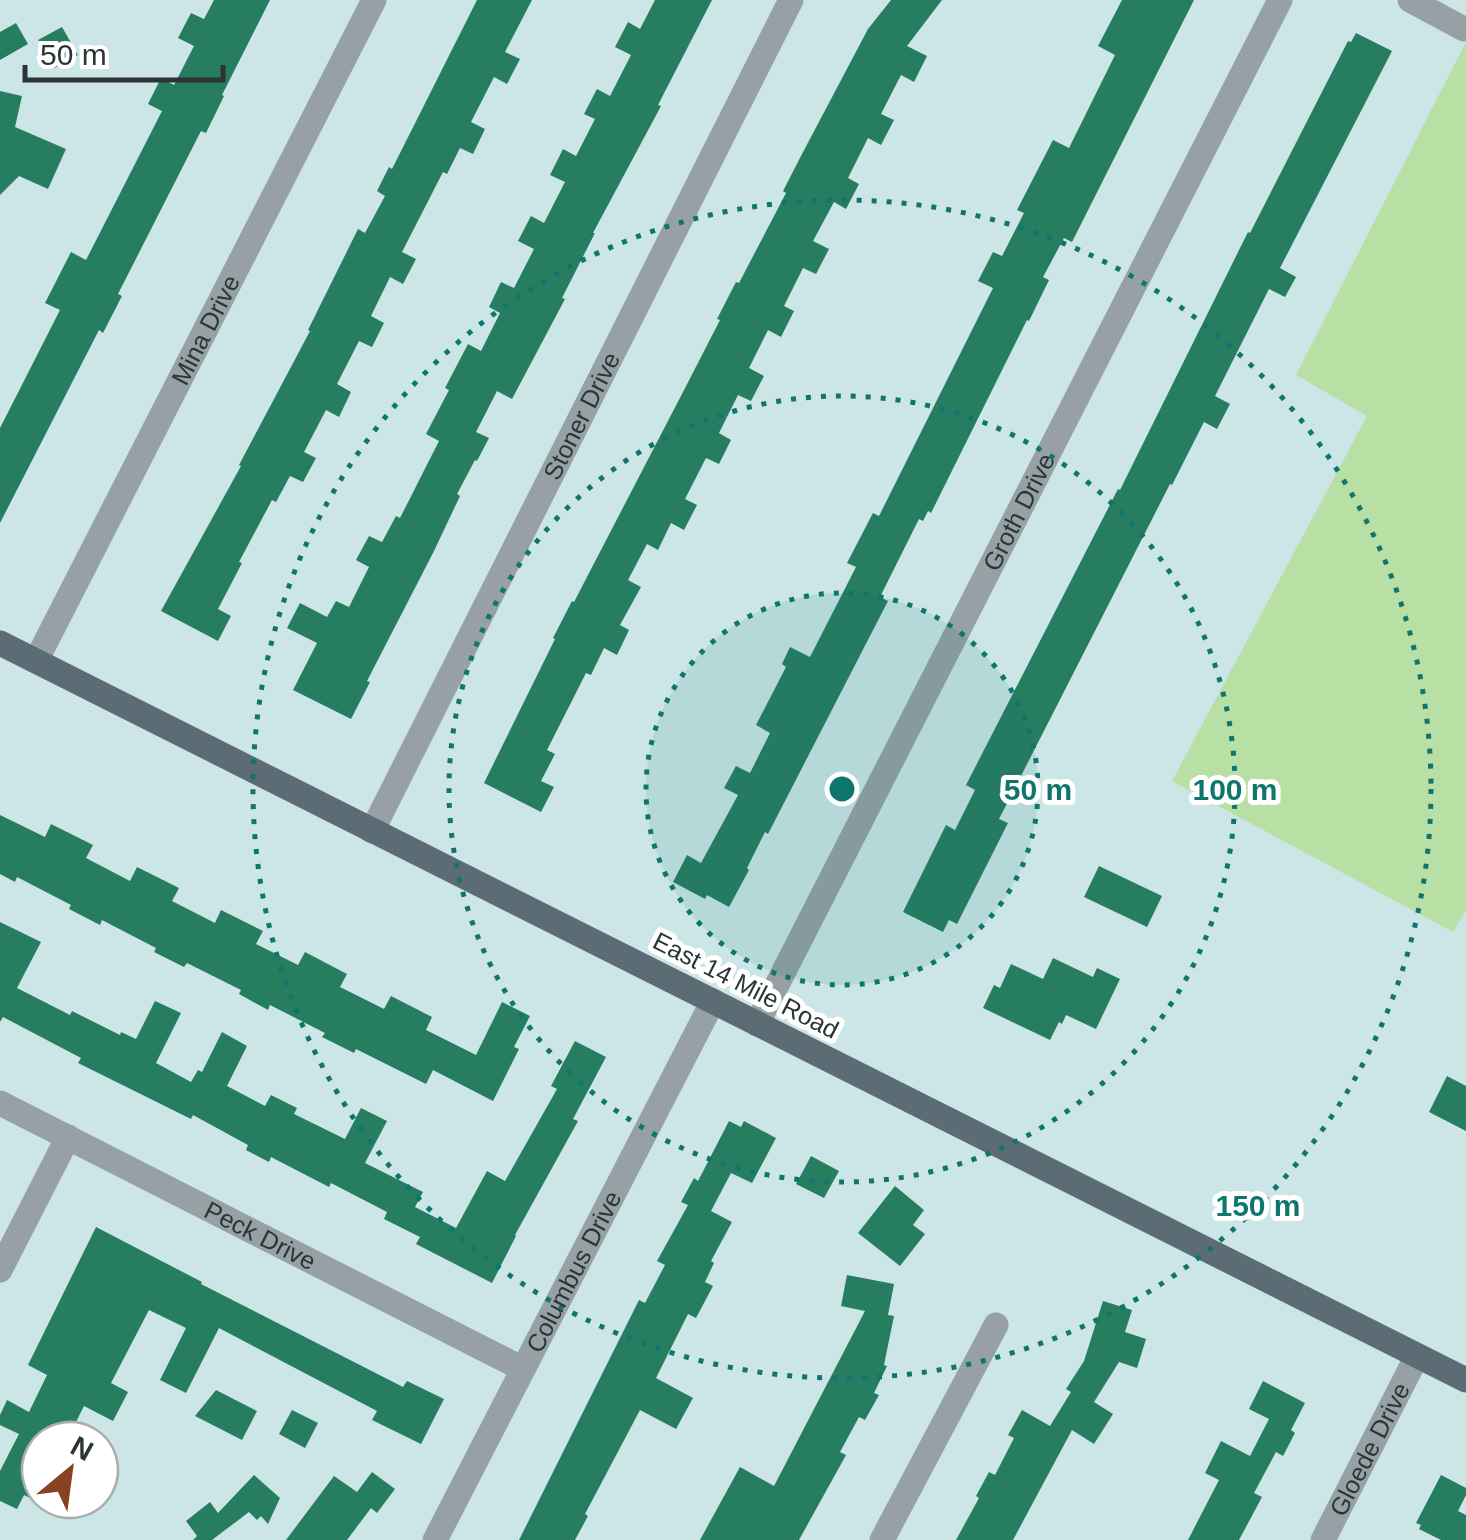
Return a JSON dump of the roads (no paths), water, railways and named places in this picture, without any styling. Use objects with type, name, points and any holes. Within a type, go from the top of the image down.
[{"type":"main road","name":"East 14 Mile Road","points":[[0,643],[1466,1380]]},
{"type":"street","name":"Mina Drive","points":[[36,661],[374,0]]},
{"type":"street","name":"Stoner Drive","points":[[372,831],[791,0]]},
{"type":"street","name":"Groth Drive","points":[[757,1024],[1280,0]]},
{"type":"street","points":[[1410,0],[1464,29]]},
{"type":"street","name":"Columbus Drive","points":[[434,1540],[713,1002]]},
{"type":"street","name":"Peck Drive","points":[[0,1103],[523,1369]]},
{"type":"street","points":[[0,1270],[68,1137]]},
{"type":"street","points":[[882,1540],[996,1325]]},
{"type":"street","name":"Gloede Drive","points":[[1323,1540],[1418,1356]]}]
